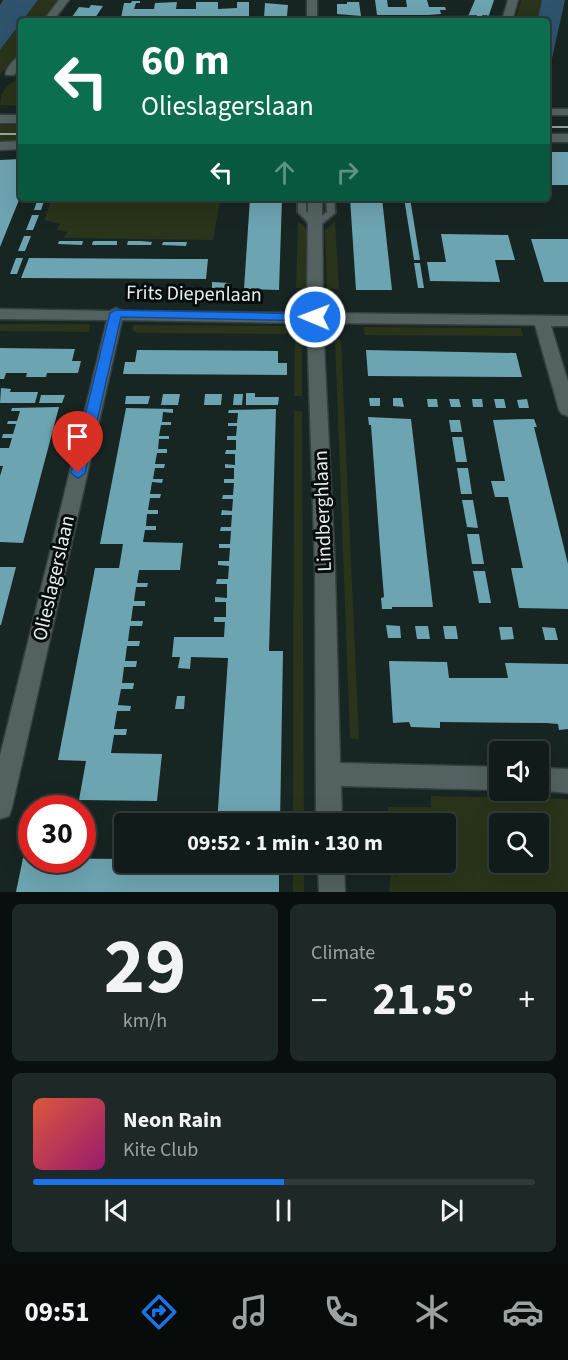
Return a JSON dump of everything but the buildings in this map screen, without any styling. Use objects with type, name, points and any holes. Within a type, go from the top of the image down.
[{"type":"street","points":[[50,18],[64,0]]},
{"type":"street","points":[[312,0],[312,18]]},
{"type":"street","points":[[508,18],[513,0]]},
{"type":"street","points":[[550,112],[568,112]]},
{"type":"street","points":[[0,119],[18,119]]},
{"type":"street","points":[[550,138],[568,138]]},
{"type":"street","points":[[0,146],[18,145]]},
{"type":"street","name":"Lindberghlaan","points":[[315,201],[315,317],[324,569],[329,813]]},
{"type":"street","name":"Frits Diepenlaan","points":[[0,314],[116,313],[568,321]]},
{"type":"street","name":"Olieslagerslaan","points":[[0,807],[116,313]]},
{"type":"street","points":[[541,320],[568,410]]},
{"type":"street","points":[[327,774],[489,779]]},
{"type":"street","points":[[549,780],[568,781]]},
{"type":"street","points":[[331,873],[332,892]]},
{"type":"lane","points":[[302,201],[302,213],[315,225],[331,213],[330,201]]},
{"type":"green space","points":[[38,0],[59,0],[45,18],[24,18]]},
{"type":"green space","points":[[521,0],[542,0],[538,18],[516,18]]},
{"type":"green space","points":[[18,27],[18,52],[0,74],[0,50]]},
{"type":"green space","points":[[18,80],[18,106],[0,105],[2,95]]},
{"type":"green space","points":[[0,125],[18,125],[18,144],[0,144]]},
{"type":"green space","points":[[220,201],[213,240],[63,238],[68,232],[56,230],[60,224],[44,220],[51,202]]},
{"type":"green space","points":[[298,221],[309,231],[308,288],[296,288]]},
{"type":"green space","points":[[335,221],[339,289],[327,289],[325,231]]},
{"type":"green space","points":[[0,324],[90,324],[89,332],[0,331]]},
{"type":"green space","points":[[133,325],[287,326],[287,334],[137,333],[132,330]]},
{"type":"green space","points":[[363,327],[521,328],[523,336],[365,335]]},
{"type":"green space","points":[[295,339],[302,339],[302,396],[294,396]]},
{"type":"green space","points":[[335,340],[341,340],[359,739],[350,738]]},
{"type":"green space","points":[[294,411],[302,411],[304,813],[293,813]]},
{"type":"green space","points":[[431,796],[489,797],[489,801],[568,799],[568,892],[389,892],[391,873],[397,877],[398,873],[456,873],[456,813],[388,813],[388,807],[431,807]]},
{"type":"green space","points":[[293,873],[304,873],[304,892],[293,892]]},
{"type":"water","points":[[3,0],[38,0],[24,18],[18,18],[18,26],[0,50],[0,5]]},
{"type":"water","points":[[542,0],[565,0],[550,67],[550,18],[538,18]]},
{"type":"tram line","points":[[550,127],[568,127]]},
{"type":"tram line","points":[[0,134],[18,134]]},
{"type":"route","points":[[78,473],[116,313],[315,317]]}]
